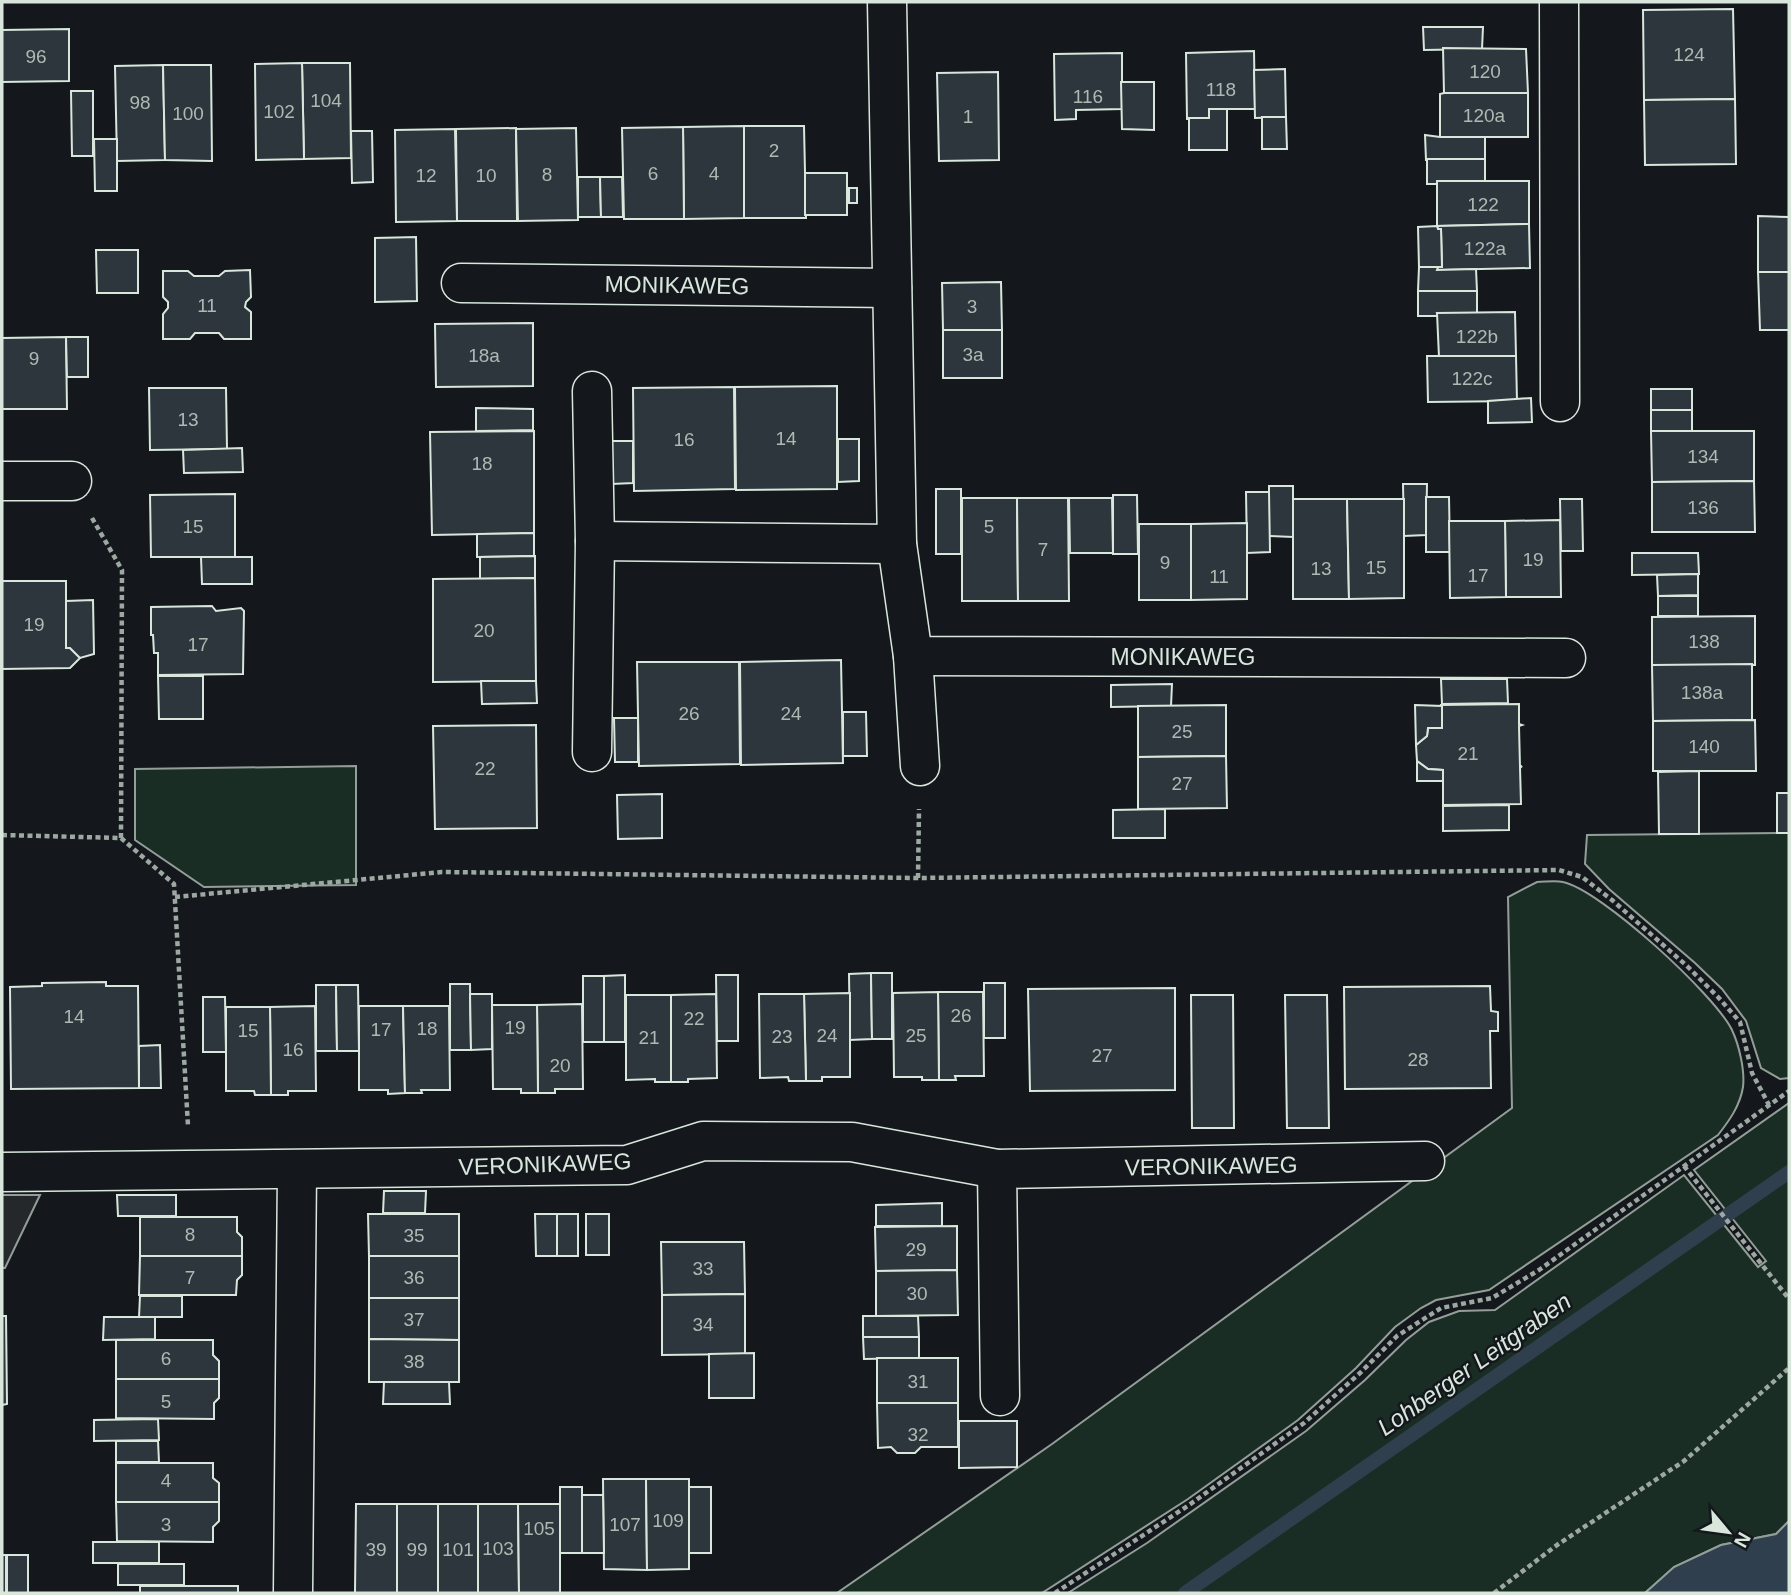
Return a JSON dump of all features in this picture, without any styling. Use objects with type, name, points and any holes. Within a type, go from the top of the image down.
[{"type":"street","points":[[887,2],[897,544],[913,656],[920,766]]},
{"type":"street","points":[[1559,2],[1560,401]]},
{"type":"street","name":"MONIKAWEG","points":[[461,283],[892,288]]},
{"type":"street","points":[[592,391],[595,541],[592,752]]},
{"type":"street","points":[[2,481],[72,481]]},
{"type":"street","points":[[595,541],[897,544]]},
{"type":"street","name":"MONIKAWEG","points":[[913,656],[1566,658]]},
{"type":"street","name":"VERONIKAWEG","points":[[2,1172],[627,1165],[703,1141],[852,1142],[997,1169],[1425,1161]]},
{"type":"street","points":[[997,1169],[1000,1396]]},
{"type":"street","points":[[293,1593],[297,1170]]},
{"type":"path","points":[[72,481],[122,570],[121,838]]},
{"type":"path","points":[[918,878],[920,766]]},
{"type":"path","points":[[2,835],[121,838],[174,884],[191,1169]]},
{"type":"path","points":[[175,897],[442,873],[918,878],[1559,870],[1582,877],[1612,901],[1687,966],[1740,1022],[1752,1073],[1769,1105]]},
{"type":"path","points":[[1055,1593],[1189,1505],[1304,1423],[1397,1336],[1441,1308],[1492,1298],[1539,1270],[1789,1091]]},
{"type":"path","points":[[1684,1166],[1789,1299]]},
{"type":"path","points":[[1494,1593],[1557,1545],[1684,1461],[1789,1368]]},
{"type":"green space","points":[[356,766],[356,885],[204,887],[135,840],[135,769]]},
{"type":"green space","points":[[1789,833],[1789,1078],[1780,1079],[1761,1068],[1746,1021],[1722,989],[1609,889],[1585,864],[1587,835]]},
{"type":"green space","points":[[1537,882],[1563,882],[1603,904],[1629,923],[1681,970],[1721,1014],[1737,1043],[1743,1087],[1737,1107],[1718,1135],[1489,1290],[1436,1300],[1421,1308],[1395,1327],[1356,1368],[1298,1420],[1188,1499],[1042,1593],[837,1593],[1052,1444],[1512,1108],[1508,897]]},
{"type":"green space","points":[[1789,1103],[1789,1521],[1776,1534],[1721,1545],[1674,1567],[1645,1593],[1068,1593],[1147,1543],[1306,1431],[1429,1322],[1459,1311],[1495,1310],[1684,1175],[1758,1267],[1766,1261],[1694,1170]]},
{"type":"shaded area","points":[[2,1195],[40,1195],[5,1268],[2,1268]]},
{"type":"water","points":[[1789,1521],[1789,1593],[1645,1593],[1674,1567],[1721,1545],[1776,1534]]},
{"type":"building","points":[[1733,9],[1735,99],[1644,100],[1643,10]]},
{"type":"building","points":[[1423,27],[1483,27],[1482,49],[1424,50]]},
{"type":"building","points":[[69,29],[69,81],[2,82],[2,30]]},
{"type":"building","points":[[1443,48],[1526,49],[1528,93],[1444,93]]},
{"type":"building","points":[[1254,51],[1255,109],[1209,109],[1209,118],[1187,119],[1186,53]]},
{"type":"building","points":[[1122,53],[1122,109],[1076,110],[1076,119],[1055,120],[1054,54]]},
{"type":"building","points":[[302,63],[350,63],[351,158],[304,159]]},
{"type":"building","points":[[302,63],[304,159],[256,160],[255,64]]},
{"type":"building","points":[[163,65],[165,160],[117,161],[115,66]]},
{"type":"building","points":[[163,65],[211,65],[212,161],[165,160]]},
{"type":"building","points":[[1285,69],[1286,117],[1255,118],[1254,70]]},
{"type":"building","points":[[998,72],[999,160],[939,161],[937,73]]},
{"type":"building","points":[[1121,82],[1154,82],[1154,130],[1122,129]]},
{"type":"building","points":[[71,91],[93,91],[93,156],[72,156]]},
{"type":"building","points":[[1528,93],[1528,137],[1440,137],[1440,94]]},
{"type":"building","points":[[1735,99],[1736,164],[1645,165],[1644,100]]},
{"type":"building","points":[[1209,109],[1227,109],[1227,150],[1189,150],[1189,118],[1209,118]]},
{"type":"building","points":[[1262,117],[1286,117],[1287,149],[1262,149]]},
{"type":"building","points":[[744,126],[804,126],[806,218],[744,218]]},
{"type":"building","points":[[744,126],[744,218],[684,219],[683,127]]},
{"type":"building","points":[[683,127],[684,219],[624,219],[622,128]]},
{"type":"building","points":[[516,128],[517,221],[457,221],[456,129]]},
{"type":"building","points":[[576,128],[578,220],[518,221],[516,129]]},
{"type":"building","points":[[455,129],[457,221],[396,222],[395,130]]},
{"type":"building","points":[[351,131],[372,131],[373,182],[352,183]]},
{"type":"building","points":[[1425,135],[1485,137],[1485,159],[1426,160]]},
{"type":"building","points":[[94,139],[117,139],[117,191],[95,191]]},
{"type":"building","points":[[1427,159],[1485,159],[1485,181],[1437,181],[1437,184],[1427,184]]},
{"type":"building","points":[[805,173],[847,173],[847,215],[805,215]]},
{"type":"building","points":[[578,177],[600,177],[601,217],[578,217]]},
{"type":"building","points":[[600,177],[622,177],[623,217],[601,217]]},
{"type":"building","points":[[1437,181],[1529,181],[1529,224],[1437,226]]},
{"type":"building","points":[[849,188],[857,188],[857,203],[849,203]]},
{"type":"building","points":[[1758,216],[1789,217],[1789,272],[1758,272]]},
{"type":"building","points":[[1529,224],[1530,268],[1437,270],[1442,267],[1441,229],[1437,226]]},
{"type":"building","points":[[1437,226],[1441,229],[1442,267],[1419,267],[1418,227]]},
{"type":"building","points":[[416,237],[417,301],[375,302],[375,238]]},
{"type":"building","points":[[96,250],[138,250],[138,293],[97,293]]},
{"type":"building","points":[[1419,267],[1438,267],[1437,270],[1476,269],[1477,291],[1418,291]]},
{"type":"building","points":[[250,270],[251,297],[245,307],[251,312],[251,339],[224,339],[219,333],[195,333],[190,339],[163,339],[163,314],[168,308],[168,302],[163,297],[163,271],[188,271],[194,276],[219,276],[225,271]]},
{"type":"building","points":[[1758,272],[1789,272],[1789,330],[1760,330]]},
{"type":"building","points":[[1001,282],[1002,330],[943,330],[942,283]]},
{"type":"building","points":[[1418,291],[1477,291],[1477,313],[1418,316]]},
{"type":"building","points":[[1515,312],[1516,356],[1439,357],[1437,313]]},
{"type":"building","points":[[533,323],[533,386],[436,387],[435,324]]},
{"type":"building","points":[[943,330],[1002,330],[1002,378],[943,378]]},
{"type":"building","points":[[66,337],[67,409],[2,409],[2,338]]},
{"type":"building","points":[[66,337],[88,337],[88,377],[67,377]]},
{"type":"building","points":[[1427,356],[1516,356],[1517,401],[1428,402]]},
{"type":"building","points":[[837,386],[837,489],[736,490],[735,387]]},
{"type":"building","points":[[734,387],[735,489],[634,491],[633,388]]},
{"type":"building","points":[[149,388],[226,388],[227,449],[150,450]]},
{"type":"building","points":[[1651,389],[1692,389],[1692,410],[1651,410]]},
{"type":"building","points":[[1531,398],[1532,422],[1488,423],[1488,401]]},
{"type":"building","points":[[476,408],[533,409],[533,430],[476,431]]},
{"type":"building","points":[[1651,410],[1692,410],[1692,431],[1651,431]]},
{"type":"building","points":[[534,431],[534,533],[432,535],[430,432]]},
{"type":"building","points":[[1651,431],[1754,431],[1754,481],[1652,482]]},
{"type":"building","points":[[838,439],[859,439],[859,481],[838,482]]},
{"type":"building","points":[[612,441],[633,441],[633,483],[612,484]]},
{"type":"building","points":[[242,448],[243,472],[184,473],[183,450]]},
{"type":"building","points":[[1754,481],[1755,532],[1652,532],[1652,482]]},
{"type":"building","points":[[1403,484],[1427,484],[1426,535],[1404,536]]},
{"type":"building","points":[[1269,486],[1293,486],[1293,537],[1269,536]]},
{"type":"building","points":[[936,489],[961,489],[961,554],[936,554]]},
{"type":"building","points":[[1246,492],[1269,492],[1270,552],[1247,553]]},
{"type":"building","points":[[235,494],[235,557],[151,557],[150,495]]},
{"type":"building","points":[[1113,495],[1137,495],[1138,554],[1113,554]]},
{"type":"building","points":[[1426,497],[1449,497],[1450,552],[1426,552]]},
{"type":"building","points":[[962,498],[1017,498],[1018,601],[962,601]]},
{"type":"building","points":[[1017,498],[1068,498],[1069,601],[1018,601]]},
{"type":"building","points":[[1069,498],[1112,498],[1113,553],[1070,553]]},
{"type":"building","points":[[1293,499],[1347,499],[1349,599],[1293,599]]},
{"type":"building","points":[[1347,499],[1404,499],[1404,598],[1349,599]]},
{"type":"building","points":[[1560,499],[1582,499],[1583,551],[1561,551]]},
{"type":"building","points":[[1560,520],[1561,597],[1506,597],[1505,521]]},
{"type":"building","points":[[1449,521],[1505,521],[1506,597],[1450,598]]},
{"type":"building","points":[[1247,523],[1247,599],[1191,600],[1191,524]]},
{"type":"building","points":[[1139,524],[1191,524],[1191,600],[1139,600]]},
{"type":"building","points":[[534,533],[534,556],[477,557],[477,534]]},
{"type":"building","points":[[1632,553],[1698,553],[1699,574],[1632,575]]},
{"type":"building","points":[[535,556],[535,578],[480,579],[480,557]]},
{"type":"building","points":[[201,557],[252,557],[252,584],[202,584]]},
{"type":"building","points":[[1698,574],[1698,595],[1658,596],[1657,575]]},
{"type":"building","points":[[535,578],[536,681],[433,682],[433,579]]},
{"type":"building","points":[[2,581],[66,581],[66,648],[70,648],[80,658],[70,668],[2,669]]},
{"type":"building","points":[[1658,596],[1698,596],[1698,616],[1658,616]]},
{"type":"building","points":[[93,600],[94,654],[80,658],[70,648],[66,648],[66,601]]},
{"type":"building","points":[[212,606],[216,611],[241,608],[244,611],[243,674],[158,675],[158,653],[154,653],[151,635],[151,607]]},
{"type":"building","points":[[1755,616],[1755,665],[1652,665],[1652,617]]},
{"type":"building","points":[[841,660],[843,763],[741,765],[740,662]]},
{"type":"building","points":[[637,662],[739,662],[740,764],[639,766]]},
{"type":"building","points":[[1752,664],[1752,720],[1653,721],[1652,665]]},
{"type":"building","points":[[158,676],[203,676],[203,719],[159,719]]},
{"type":"building","points":[[1441,679],[1507,679],[1508,703],[1442,704]]},
{"type":"building","points":[[481,681],[536,681],[537,703],[482,704]]},
{"type":"building","points":[[1172,684],[1171,706],[1111,707],[1111,685]]},
{"type":"building","points":[[1519,704],[1519,724],[1522,725],[1519,726],[1521,804],[1443,805],[1443,770],[1428,769],[1417,761],[1416,745],[1427,736],[1428,728],[1442,728],[1440,705]]},
{"type":"building","points":[[1226,705],[1226,756],[1138,757],[1138,706]]},
{"type":"building","points":[[1415,705],[1442,706],[1442,728],[1428,728],[1427,736],[1416,745]]},
{"type":"building","points":[[843,712],[866,712],[867,756],[843,756]]},
{"type":"building","points":[[614,718],[638,718],[638,762],[615,762]]},
{"type":"building","points":[[1755,720],[1756,771],[1653,771],[1653,721]]},
{"type":"building","points":[[536,725],[537,828],[435,829],[433,726]]},
{"type":"building","points":[[1226,756],[1227,808],[1138,809],[1138,757]]},
{"type":"building","points":[[1417,761],[1428,769],[1443,770],[1443,781],[1417,781]]},
{"type":"building","points":[[1699,771],[1699,834],[1659,834],[1658,772]]},
{"type":"building","points":[[1777,793],[1789,793],[1789,833],[1777,833]]},
{"type":"building","points":[[662,794],[662,838],[618,839],[617,795]]},
{"type":"building","points":[[1509,805],[1509,830],[1443,831],[1443,806]]},
{"type":"building","points":[[1165,809],[1165,838],[1113,838],[1113,810]]},
{"type":"building","points":[[871,973],[872,1039],[850,1040],[849,974]]},
{"type":"building","points":[[871,973],[892,973],[892,1039],[872,1039]]},
{"type":"building","points":[[625,975],[625,1042],[604,1042],[604,976]]},
{"type":"building","points":[[716,975],[738,975],[738,1041],[717,1041]]},
{"type":"building","points":[[583,976],[604,976],[604,1042],[583,1042]]},
{"type":"building","points":[[106,982],[106,986],[138,986],[139,1088],[11,1089],[10,987],[42,986],[42,983]]},
{"type":"building","points":[[984,983],[1005,983],[1005,1038],[984,1038]]},
{"type":"building","points":[[450,984],[470,984],[471,1050],[450,1050]]},
{"type":"building","points":[[316,985],[336,985],[337,1051],[316,1051]]},
{"type":"building","points":[[336,985],[358,985],[359,1051],[337,1051]]},
{"type":"building","points":[[1490,986],[1491,1011],[1498,1012],[1498,1031],[1490,1031],[1491,1088],[1345,1089],[1344,987]]},
{"type":"building","points":[[1175,988],[1175,1090],[1030,1091],[1028,989]]},
{"type":"building","points":[[938,992],[983,992],[984,1076],[955,1076],[956,1080],[939,1080]]},
{"type":"building","points":[[938,992],[939,1080],[894,1077],[893,993]]},
{"type":"building","points":[[850,993],[850,1077],[822,1077],[822,1081],[806,1081],[804,994]]},
{"type":"building","points":[[470,994],[492,994],[492,1049],[471,1050]]},
{"type":"building","points":[[716,994],[717,1078],[671,1082],[671,995]]},
{"type":"building","points":[[759,994],[804,994],[806,1081],[789,1081],[788,1077],[760,1078]]},
{"type":"building","points":[[626,995],[671,995],[671,1082],[655,1082],[655,1079],[626,1080]]},
{"type":"building","points":[[1191,995],[1233,995],[1234,1128],[1192,1128]]},
{"type":"building","points":[[1285,995],[1327,995],[1329,1128],[1287,1128]]},
{"type":"building","points":[[203,997],[225,997],[226,1052],[203,1052]]},
{"type":"building","points":[[582,1004],[583,1089],[555,1089],[555,1093],[538,1093],[537,1005]]},
{"type":"building","points":[[492,1005],[537,1005],[538,1093],[521,1093],[521,1089],[493,1089]]},
{"type":"building","points":[[315,1006],[316,1091],[288,1091],[288,1095],[271,1095],[270,1007]]},
{"type":"building","points":[[359,1006],[403,1006],[405,1093],[388,1094],[388,1090],[359,1090]]},
{"type":"building","points":[[403,1006],[449,1006],[450,1090],[405,1093]]},
{"type":"building","points":[[226,1007],[270,1007],[271,1095],[255,1095],[254,1091],[226,1091]]},
{"type":"building","points":[[160,1045],[161,1088],[139,1088],[139,1046]]},
{"type":"building","points":[[384,1191],[426,1191],[425,1213],[383,1213]]},
{"type":"building","points":[[117,1195],[176,1195],[176,1216],[118,1216]]},
{"type":"building","points":[[942,1203],[942,1226],[876,1226],[876,1205]]},
{"type":"building","points":[[368,1214],[459,1214],[459,1256],[369,1256]]},
{"type":"building","points":[[535,1214],[557,1214],[557,1256],[536,1256]]},
{"type":"building","points":[[557,1214],[578,1214],[578,1256],[557,1256]]},
{"type":"building","points":[[586,1214],[609,1214],[609,1255],[586,1255]]},
{"type":"building","points":[[140,1217],[237,1217],[237,1232],[242,1237],[242,1256],[140,1256]]},
{"type":"building","points":[[957,1226],[957,1270],[876,1271],[875,1227]]},
{"type":"building","points":[[661,1242],[744,1242],[745,1294],[662,1295]]},
{"type":"building","points":[[140,1256],[242,1256],[242,1275],[237,1280],[236,1295],[139,1295]]},
{"type":"building","points":[[369,1256],[459,1256],[459,1298],[369,1298]]},
{"type":"building","points":[[957,1270],[958,1315],[876,1316],[876,1271]]},
{"type":"building","points":[[745,1294],[745,1354],[662,1355],[662,1295]]},
{"type":"building","points":[[140,1296],[182,1296],[182,1317],[139,1317]]},
{"type":"building","points":[[369,1298],[459,1298],[459,1340],[369,1339]]},
{"type":"building","points":[[2,1316],[6,1316],[7,1404],[2,1405]]},
{"type":"building","points":[[863,1316],[918,1316],[919,1337],[863,1337]]},
{"type":"building","points":[[104,1317],[155,1317],[155,1339],[103,1340]]},
{"type":"building","points":[[863,1337],[919,1337],[919,1358],[864,1359]]},
{"type":"building","points":[[369,1339],[459,1340],[459,1382],[369,1382]]},
{"type":"building","points":[[116,1340],[213,1340],[213,1355],[219,1361],[219,1379],[116,1379]]},
{"type":"building","points":[[754,1353],[754,1398],[709,1398],[709,1354]]},
{"type":"building","points":[[877,1358],[958,1358],[958,1403],[877,1403]]},
{"type":"building","points":[[116,1379],[219,1379],[219,1398],[214,1403],[214,1419],[116,1418]]},
{"type":"building","points":[[384,1382],[449,1382],[450,1404],[383,1404]]},
{"type":"building","points":[[877,1403],[958,1403],[958,1447],[921,1447],[915,1453],[897,1453],[891,1447],[878,1448]]},
{"type":"building","points":[[158,1419],[159,1440],[94,1441],[94,1420]]},
{"type":"building","points":[[959,1421],[1017,1421],[1017,1467],[959,1468]]},
{"type":"building","points":[[116,1441],[158,1441],[159,1462],[116,1462]]},
{"type":"building","points":[[116,1463],[213,1463],[213,1478],[219,1483],[219,1502],[116,1502]]},
{"type":"building","points":[[603,1479],[646,1479],[647,1570],[604,1569]]},
{"type":"building","points":[[646,1479],[689,1479],[689,1569],[647,1570]]},
{"type":"building","points":[[560,1487],[582,1487],[582,1553],[560,1553]]},
{"type":"building","points":[[689,1487],[711,1487],[711,1553],[689,1553]]},
{"type":"building","points":[[582,1495],[603,1495],[604,1553],[582,1553]]},
{"type":"building","points":[[116,1502],[219,1502],[219,1521],[213,1527],[213,1542],[117,1541]]},
{"type":"building","points":[[356,1504],[397,1504],[397,1593],[355,1593]]},
{"type":"building","points":[[397,1504],[438,1504],[438,1593],[397,1593]]},
{"type":"building","points":[[438,1504],[478,1504],[478,1593],[438,1593]]},
{"type":"building","points":[[478,1504],[518,1504],[519,1593],[478,1593]]},
{"type":"building","points":[[518,1504],[560,1504],[560,1593],[519,1593]]},
{"type":"building","points":[[93,1542],[159,1542],[159,1563],[93,1563]]},
{"type":"building","points":[[2,1555],[6,1555],[6,1593],[2,1593]]},
{"type":"building","points":[[7,1555],[28,1555],[28,1593],[7,1593]]},
{"type":"building","points":[[118,1564],[184,1564],[184,1585],[118,1585]]},
{"type":"building","points":[[140,1586],[238,1586],[238,1593],[140,1593]]},
{"type":"waterway","name":"Lohberger Leitgraben","points":[[1185,1593],[1789,1172]]}]
